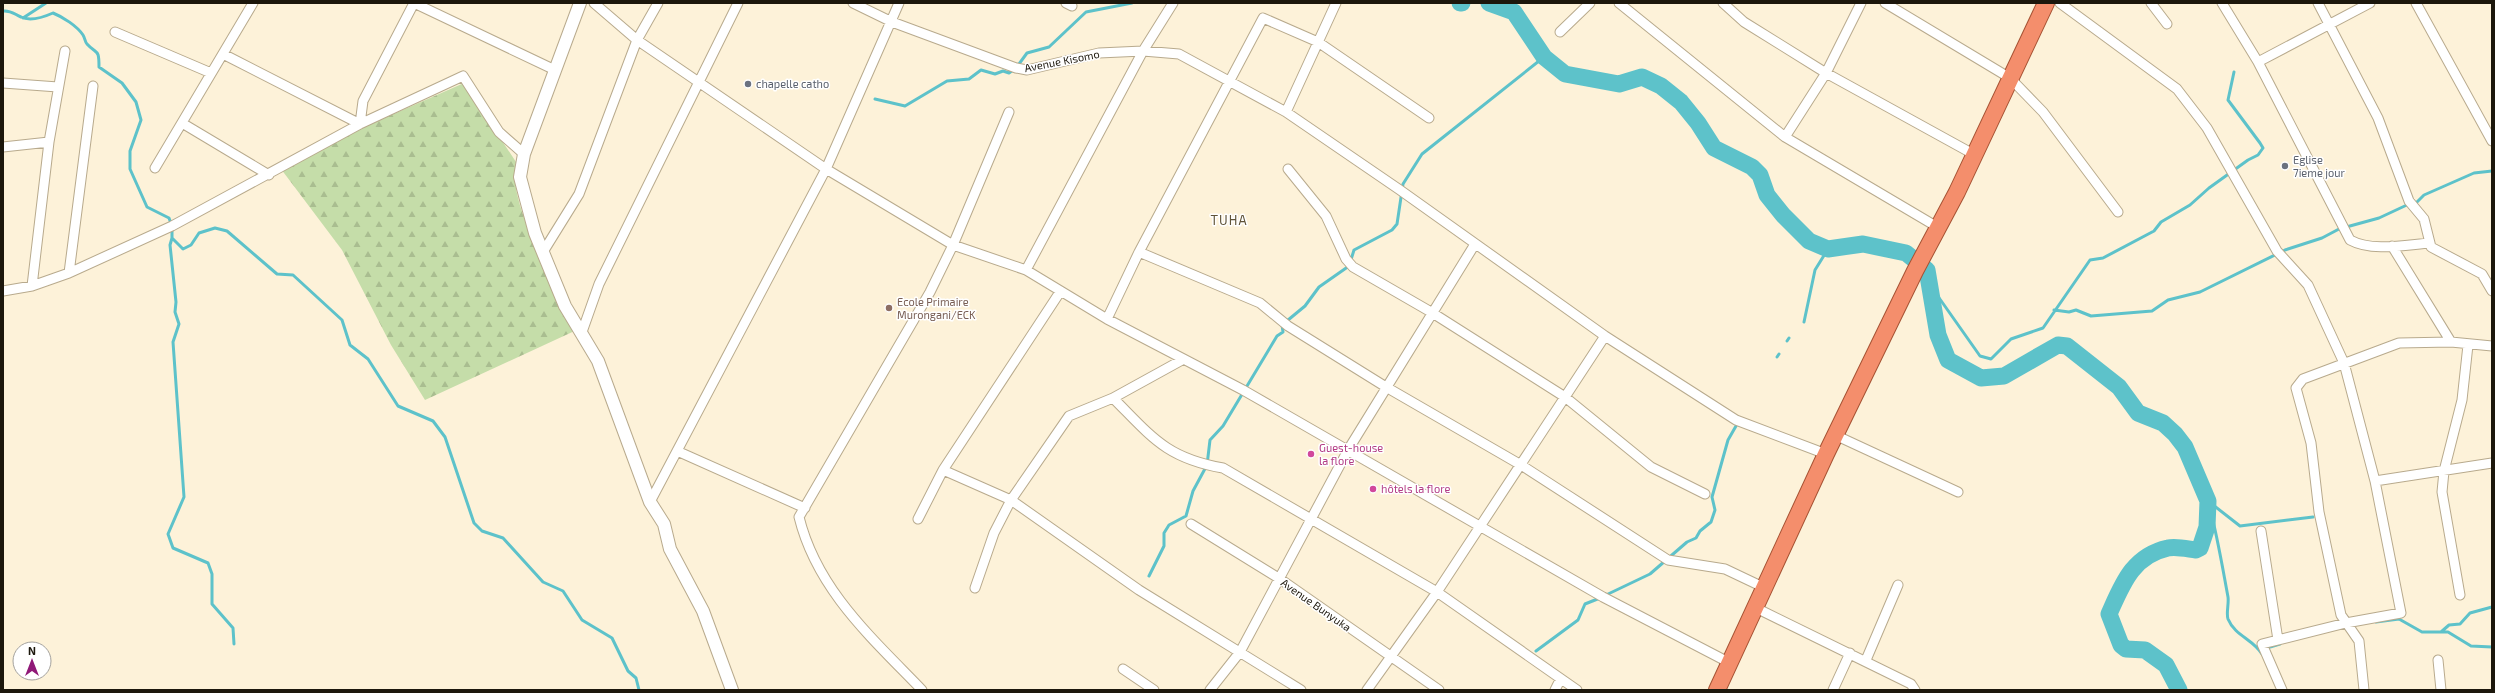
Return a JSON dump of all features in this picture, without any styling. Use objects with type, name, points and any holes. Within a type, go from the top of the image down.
[{"type":"highway","points":[[1717,690],[1835,435],[1915,271],[1939,228],[1975,155],[2046,3]]},
{"type":"street","points":[[155,168],[253,3]]},
{"type":"street","points":[[360,124],[363,102],[414,3],[555,70]]},
{"type":"street","points":[[580,3],[524,154],[520,177],[535,233],[565,306],[582,332],[598,361],[650,502],[664,524],[670,549],[703,611],[732,690]]},
{"type":"street","points":[[594,3],[637,40],[826,169],[953,245],[1026,270],[1060,292],[1107,319],[1182,360],[1243,390],[1603,597],[1730,662]]},
{"type":"street","points":[[543,252],[579,194],[637,40],[658,3]]},
{"type":"street","points":[[582,332],[599,284],[700,83],[738,3]]},
{"type":"street","name":"Avenue Kisomo","points":[[853,3],[892,22],[1016,68],[1027,70],[1099,52],[1143,51],[1179,54],[1230,80],[1286,112],[1605,336],[1736,420],[1826,454]]},
{"type":"street","points":[[650,502],[826,169],[892,22],[899,3]]},
{"type":"street","points":[[1026,270],[1143,51],[1173,3]]},
{"type":"street","points":[[1286,112],[1336,3]]},
{"type":"street","points":[[1560,32],[1590,3]]},
{"type":"street","points":[[1619,3],[1785,137],[1939,228]]},
{"type":"street","points":[[1723,3],[1744,22],[1826,73],[1975,155]]},
{"type":"street","points":[[1785,137],[1826,73],[1861,3]]},
{"type":"street","points":[[1885,3],[2010,78],[2043,112],[2118,212]]},
{"type":"street","points":[[2060,3],[2178,89],[2207,128],[2279,254],[2308,285],[2344,363],[2375,481],[2401,613],[2346,623],[2262,644],[2282,690]]},
{"type":"street","points":[[2151,3],[2167,24]]},
{"type":"street","points":[[2222,3],[2258,62],[2345,226],[2350,240],[2360,245],[2392,246],[2430,243]]},
{"type":"street","points":[[2318,3],[2378,118],[2410,204],[2424,219],[2431,247],[2482,274],[2492,291]]},
{"type":"street","points":[[2258,62],[2329,23],[2370,3]]},
{"type":"street","points":[[2416,3],[2492,141]]},
{"type":"street","points":[[1107,319],[1139,252],[1263,18],[1318,42],[1429,118]]},
{"type":"street","points":[[115,32],[211,73]]},
{"type":"street","points":[[32,286],[49,142],[65,51]]},
{"type":"street","points":[[223,54],[360,124]]},
{"type":"street","points":[[3,291],[32,286],[69,273],[172,226],[269,175],[360,124],[463,76],[499,132],[524,154]]},
{"type":"street","points":[[3,83],[58,87]]},
{"type":"street","points":[[69,273],[92,86]]},
{"type":"street","points":[[922,690],[849,614],[816,566],[804,539],[799,517],[930,292],[953,245],[1010,112]]},
{"type":"street","points":[[182,123],[269,175]]},
{"type":"street","points":[[3,147],[49,142]]},
{"type":"street","points":[[1288,169],[1326,216],[1346,259],[1354,267],[1431,312],[1565,397],[1651,467],[1705,494]]},
{"type":"street","points":[[1210,690],[1240,652],[1348,450],[1431,312],[1474,244]]},
{"type":"street","points":[[2392,246],[2451,342]]},
{"type":"street","points":[[1139,252],[1260,303],[1286,322],[1386,387],[1521,465],[1667,558],[1725,569],[1765,588]]},
{"type":"street","points":[[918,519],[943,470],[1060,292]]},
{"type":"street","points":[[1367,690],[1437,592],[1605,336]]},
{"type":"street","points":[[2364,690],[2359,641],[2341,615],[2319,512],[2311,443],[2296,388],[2303,378],[2399,343],[2451,342],[2468,345],[2492,346]]},
{"type":"street","points":[[2460,595],[2442,492],[2444,471],[2462,400],[2468,345]]},
{"type":"street","points":[[975,588],[994,533],[1011,500],[1069,416],[1113,398],[1182,360]]},
{"type":"street","points":[[1113,398],[1160,445],[1184,458],[1223,468],[1437,592],[1560,680],[1577,690]]},
{"type":"street","points":[[1835,435],[1958,492]]},
{"type":"street","points":[[677,451],[805,508]]},
{"type":"street","points":[[2375,481],[2492,463]]},
{"type":"street","points":[[943,470],[1011,500],[1139,590],[1300,690]]},
{"type":"street","name":"Avenue Bunyuka","points":[[1191,524],[1280,579],[1439,690]]},
{"type":"street","points":[[2261,531],[2278,640]]},
{"type":"street","points":[[1866,660],[1898,585]]},
{"type":"street","points":[[1756,608],[1866,660],[1911,684],[1915,690]]},
{"type":"street","points":[[1833,690],[1850,652]]},
{"type":"street","points":[[2438,660],[2441,690]]},
{"type":"street","points":[[1123,669],[1154,690]]},
{"type":"street","points":[[1555,690],[1560,680]]},
{"type":"green space","points":[[464,83],[516,162],[515,180],[519,201],[526,224],[548,270],[581,328],[425,400],[391,345],[342,250],[278,165]]},
{"type":"waterway","points":[[23,18],[46,3]]},
{"type":"waterway","points":[[875,99],[905,106],[947,81],[969,79],[981,70],[995,74],[1003,71],[1009,73],[1016,68],[1027,53],[1049,47],[1086,12],[1132,3]]},
{"type":"waterway","points":[[1489,3],[1514,12],[1544,57],[1565,74],[1619,84],[1642,77],[1661,86],[1681,102],[1698,123],[1714,148],[1752,167],[1760,175],[1767,195],[1783,215],[1809,241],[1828,249],[1863,244],[1906,253],[1927,270],[1938,335],[1948,360],[1981,378],[2004,376],[2058,345],[2067,346],[2119,387],[2138,413],[2163,423],[2175,434],[2185,447],[2208,501],[2207,527],[2200,548],[2196,550],[2171,547],[2156,552],[2145,558],[2137,565],[2124,582],[2109,614],[2121,645],[2126,649],[2145,650],[2166,665],[2179,690]]},
{"type":"waterway","points":[[3,11],[29,19],[42,17],[53,13],[70,22],[77,28],[84,36],[86,43],[97,52],[99,57],[99,67],[122,83],[136,102],[141,120],[130,151],[130,169],[147,207],[169,218],[172,226],[172,238],[183,249],[191,245],[199,233],[215,228],[227,231],[277,274],[293,275],[342,320],[350,345],[368,359],[398,406],[433,421],[445,437],[474,523],[482,531],[503,538],[543,582],[563,591],[582,620],[612,638],[628,671],[636,678],[639,690]]},
{"type":"waterway","points":[[1149,576],[1164,546],[1164,533],[1169,525],[1186,516],[1193,491],[1207,465],[1210,440],[1223,426],[1277,336],[1283,332],[1282,325],[1305,306],[1319,287],[1349,266],[1354,250],[1392,230],[1397,224],[1403,184],[1422,154],[1544,57]]},
{"type":"waterway","points":[[1930,285],[1980,356],[1991,359],[2011,339],[2043,328],[2090,260],[2103,258],[2154,231],[2161,222],[2190,205],[2209,188],[2248,160],[2258,155],[2263,148],[2228,100],[2234,72]]},
{"type":"waterway","points":[[2415,204],[2424,195],[2474,173],[2492,171]]},
{"type":"waterway","points":[[2054,310],[2069,312],[2076,310],[2091,316],[2152,311],[2168,300],[2200,292],[2285,250],[2322,238],[2339,229],[2379,218],[2409,204]]},
{"type":"waterway","points":[[172,238],[170,245],[176,302],[175,312],[179,324],[173,342],[184,497],[168,534],[173,548],[208,563],[212,574],[212,604],[233,628],[234,644]]},
{"type":"waterway","points":[[1804,322],[1815,270],[1828,249]]},
{"type":"waterway","points":[[1606,595],[1650,574],[1687,542],[1696,538],[1700,531],[1711,522],[1715,510],[1712,497],[1728,440],[1736,426]]},
{"type":"waterway","points":[[2208,501],[2217,537],[2228,597],[2228,619],[2235,630],[2254,645],[2262,654]]},
{"type":"waterway","points":[[2208,501],[2240,526],[2313,517]]},
{"type":"waterway","points":[[1536,651],[1578,620],[1585,604],[1600,598]]},
{"type":"waterway","points":[[2441,632],[2449,625],[2460,624],[2470,613],[2492,607]]},
{"type":"waterway","points":[[2376,622],[2399,619],[2422,632],[2448,632],[2471,646],[2492,647]]},
{"type":"waterway","points":[[2270,647],[2280,644]]},
{"type":"place","name":"chapelle catho","points":[[748,84]]},
{"type":"place","name":"Eglise 7ieme jour","points":[[2285,166]]},
{"type":"place","name":"Ecole Primaire Murongani/ECK","points":[[889,308]]},
{"type":"place","name":"Guest-house la flore","points":[[1311,454]]},
{"type":"place","name":"hôtels la flore","points":[[1373,489]]},
{"type":"district","name":"TUHA","points":[[1229,220]]}]
